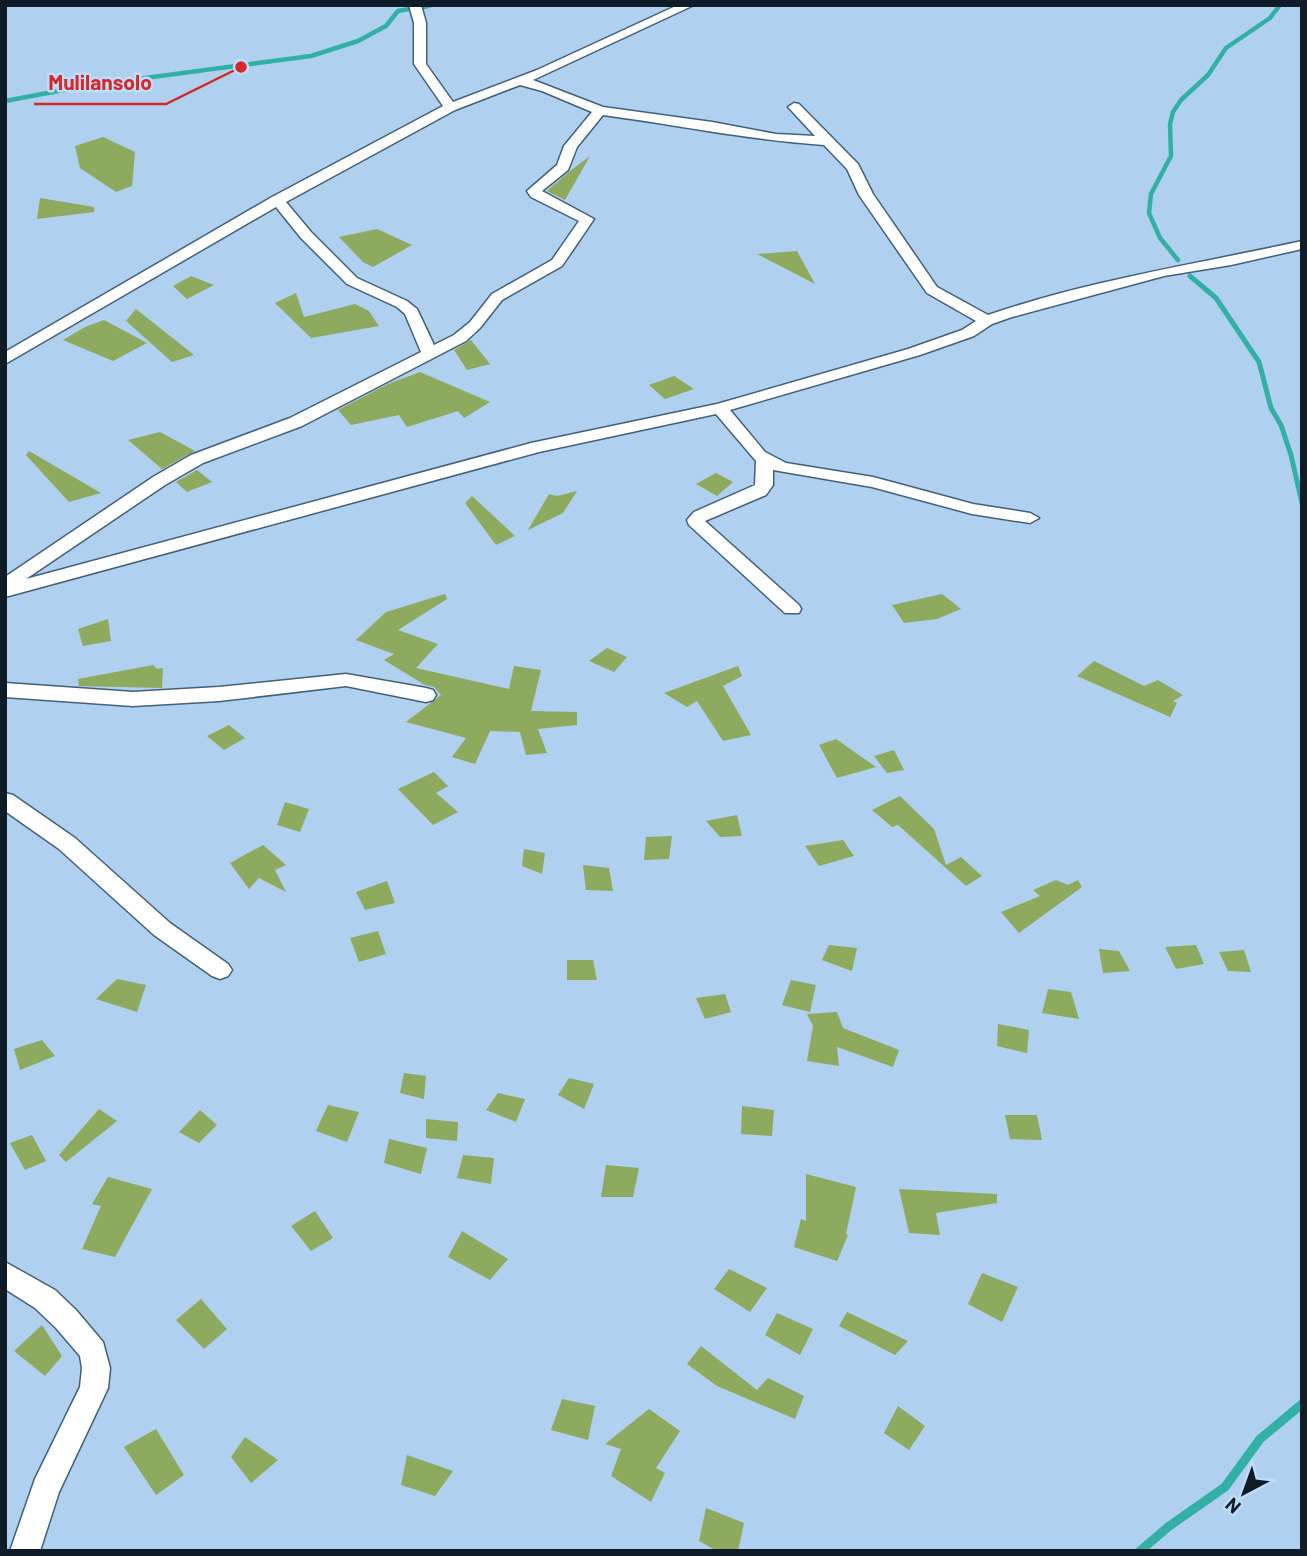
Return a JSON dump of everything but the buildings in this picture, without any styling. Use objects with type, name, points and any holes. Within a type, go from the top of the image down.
[{"type":"street","points":[[415,5],[420,23],[419,64],[450,107]]},
{"type":"street","points":[[5,359],[277,200],[450,107],[520,81],[688,5]]},
{"type":"street","points":[[520,81],[546,88],[600,111],[702,124],[771,137],[827,141]]},
{"type":"street","points":[[794,107],[853,167],[866,195],[932,290],[987,321]]},
{"type":"street","points":[[5,588],[159,481],[197,459],[296,422],[460,338],[475,325],[497,297],[545,272],[566,253],[586,219],[534,191],[563,167],[571,146],[600,111]]},
{"type":"street","points":[[277,200],[306,235],[352,281],[402,304],[412,312],[430,353]]},
{"type":"street","points":[[5,588],[537,447],[720,408],[914,352],[968,334],[987,321],[1163,272],[1231,261],[1302,245]]},
{"type":"street","points":[[720,408],[765,460],[805,473],[896,487],[971,509],[1030,517]]},
{"type":"street","points":[[765,460],[764,485],[760,491],[696,520],[698,525],[792,608]]},
{"type":"street","points":[[5,690],[133,699],[219,694],[346,680],[426,695]]},
{"type":"street","points":[[5,800],[74,849],[142,913],[188,951],[220,970]]},
{"type":"street","points":[[5,1274],[46,1299],[66,1319],[93,1351],[96,1368],[93,1388],[45,1489],[25,1551]]},
{"type":"waterway","points":[[424,7],[431,5]]},
{"type":"waterway","points":[[1178,260],[1160,238],[1149,213],[1151,194],[1171,156],[1170,124],[1173,112],[1181,100],[1208,75],[1226,48],[1270,18],[1280,5]]},
{"type":"waterway","points":[[5,101],[85,86],[311,56],[358,41],[386,26],[398,11],[409,9]]},
{"type":"waterway","points":[[1190,276],[1216,298],[1259,362],[1271,408],[1281,425],[1291,455],[1302,503]]},
{"type":"waterway","points":[[1140,1551],[1168,1527],[1225,1487],[1260,1439],[1302,1404]]},
{"type":"place","name":"Mulilansolo","points":[[241,67]]}]
